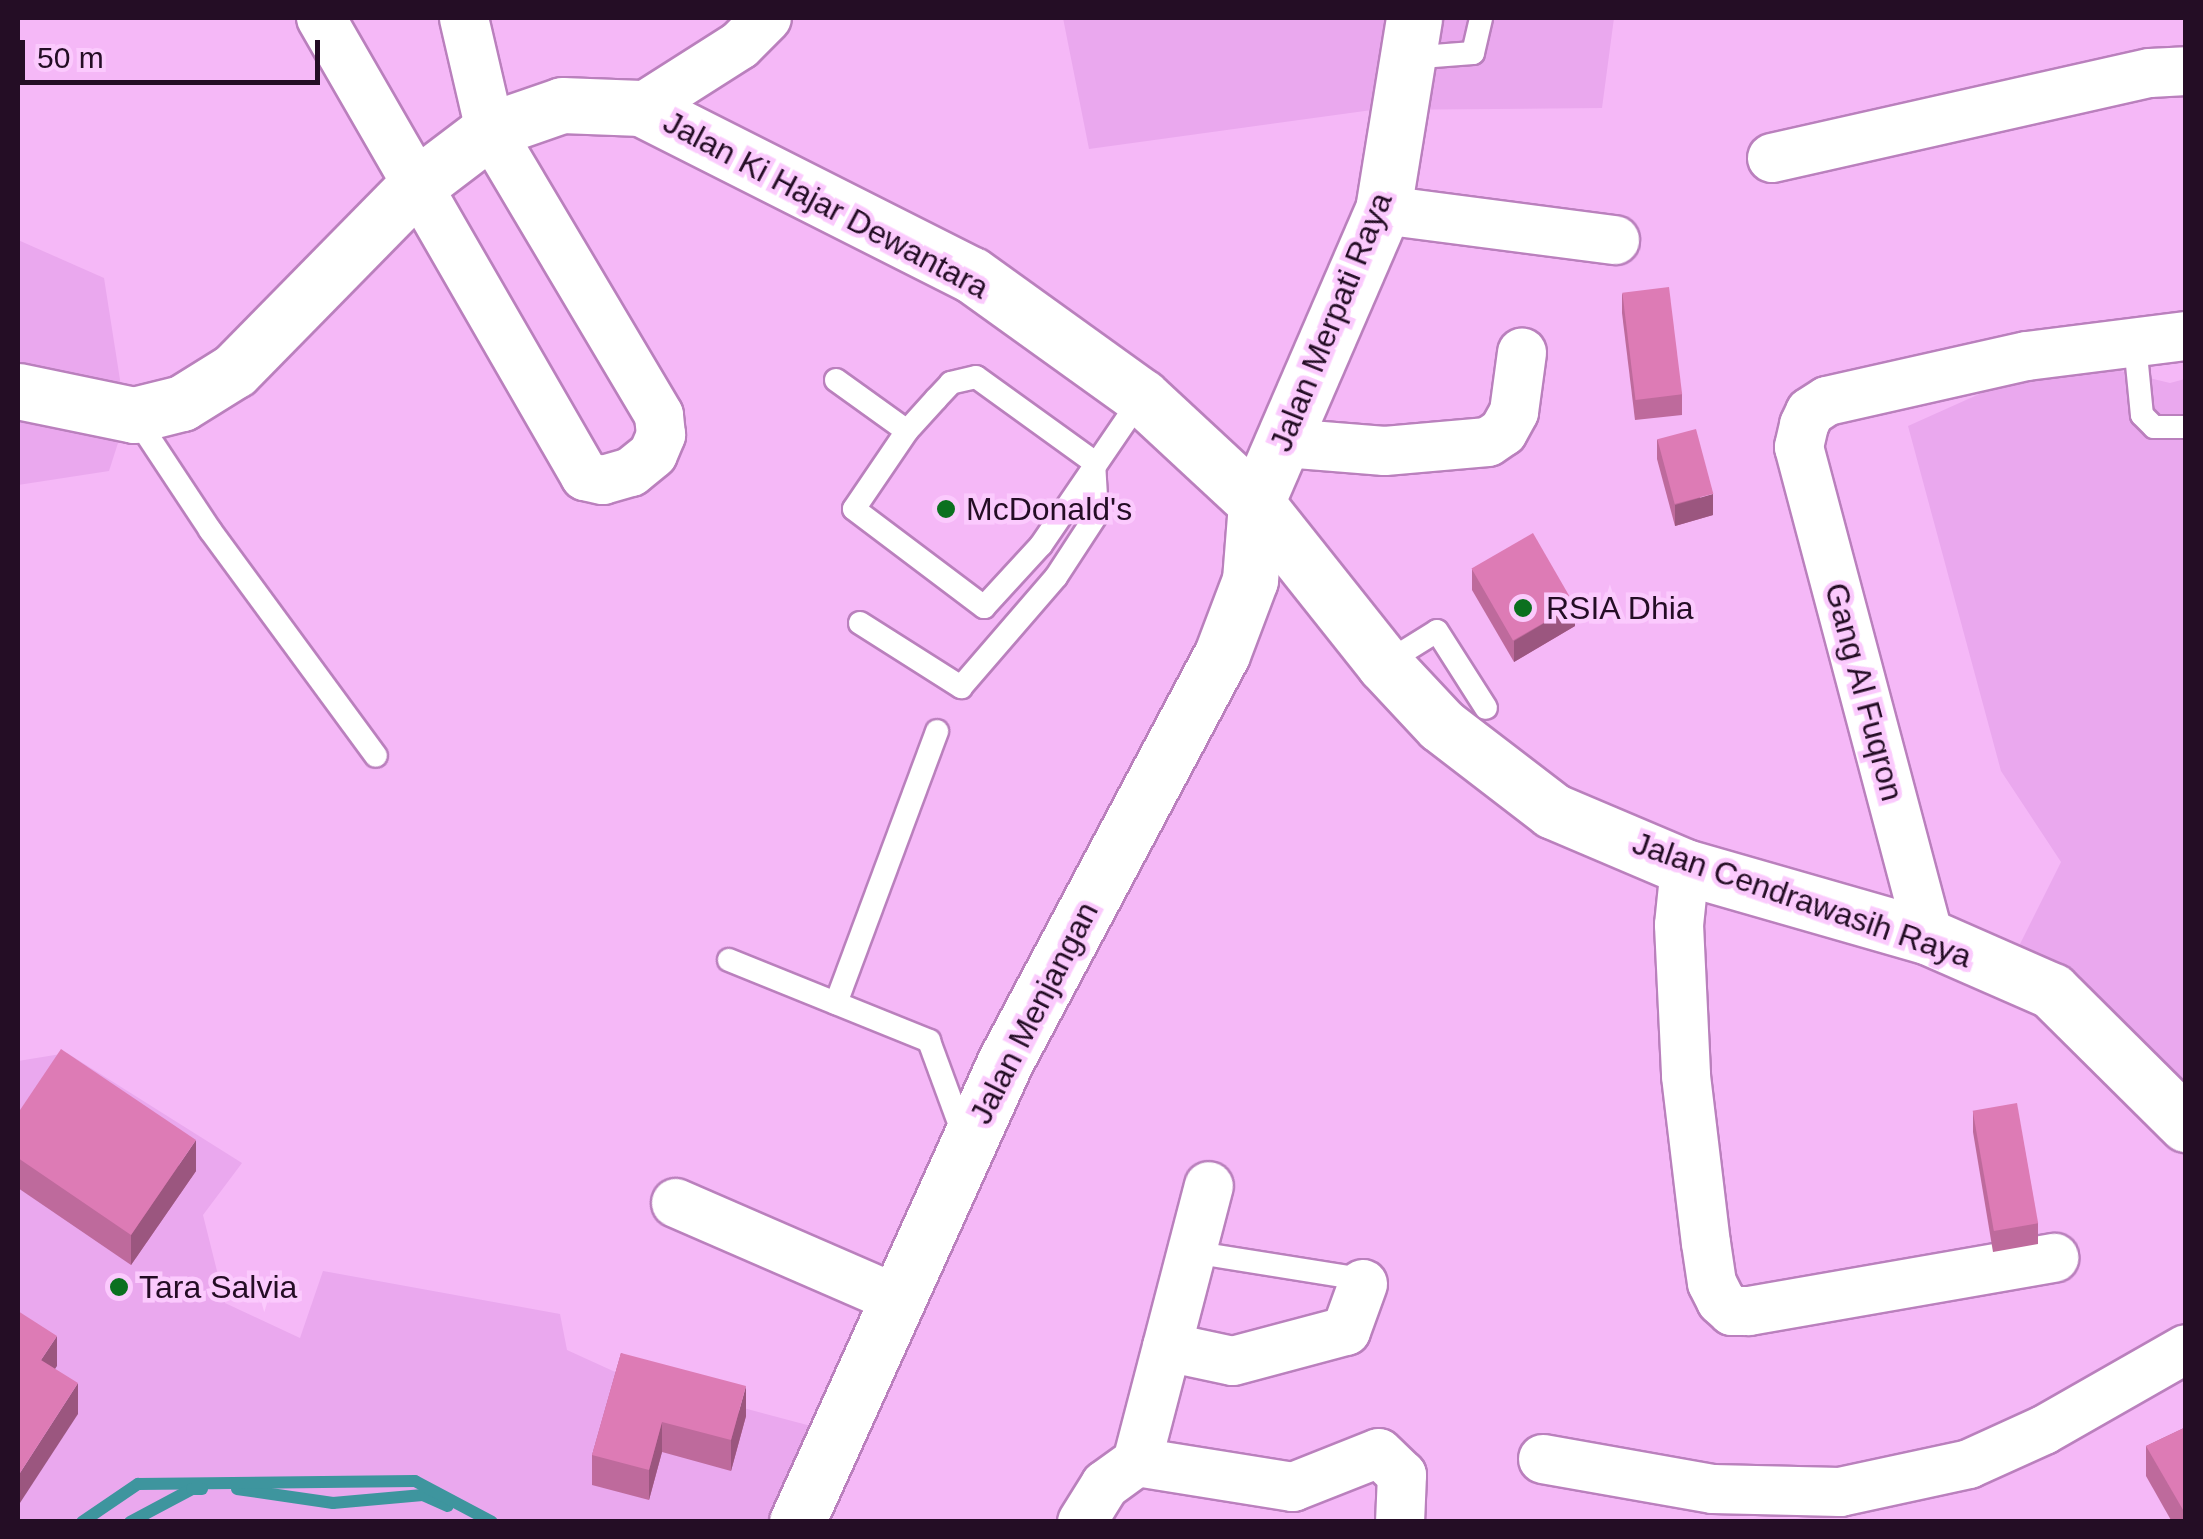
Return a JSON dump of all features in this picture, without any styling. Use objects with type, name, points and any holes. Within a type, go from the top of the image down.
[{"type":"main road","name":"Jalan Merpati Raya","points":[[1256,504],[1383,210],[1411,38]]},
{"type":"main road","name":"Jalan Ki Hajar Dewantara","points":[[18,391],[134,415],[182,404],[235,370],[415,186],[490,130],[562,104],[641,108],[972,276],[1142,397],[1256,504]]},
{"type":"main road","name":"Jalan Cendrawasih Raya","points":[[1256,504],[1384,664],[1440,725],[1552,811],[1685,867],[1929,937],[2052,991],[2177,1109]]},
{"type":"main road","name":"Jalan Menjangan","points":[[797,1522],[1005,1062],[1222,654],[1250,580],[1256,504]]},
{"type":"street","points":[[320,18],[585,476],[603,480],[631,472],[654,454],[661,434],[659,415],[490,130],[464,18]]},
{"type":"street","points":[[641,108],[740,45],[768,18]]},
{"type":"street","points":[[1772,158],[2150,73],[2186,71]]},
{"type":"street","points":[[1383,210],[1615,240]]},
{"type":"street","points":[[2135,344],[2186,336]]},
{"type":"street","name":"Gang Al Fuqron","points":[[1929,937],[1799,447],[1810,412],[1828,401],[2027,356],[2135,344]]},
{"type":"street","points":[[1285,443],[1385,451],[1488,442],[1503,432],[1514,412],[1522,353]]},
{"type":"street","points":[[1685,867],[1679,925],[1686,1076],[1708,1256],[1721,1301],[1732,1311],[1748,1312],[2054,1258]]},
{"type":"street","points":[[1082,1522],[1104,1485],[1137,1462],[1209,1186]]},
{"type":"street","points":[[676,1203],[898,1300]]},
{"type":"street","points":[[1167,1347],[1232,1361],[1346,1331],[1363,1284]]},
{"type":"street","points":[[1543,1459],[1710,1506],[1840,1492],[1969,1464],[2044,1430],[2186,1349]]},
{"type":"street","points":[[1137,1462],[1293,1487],[1378,1453],[1405,1484],[1400,1522]]},
{"type":"lane","points":[[1411,38],[1473,53],[1481,18]]},
{"type":"lane","points":[[2135,344],[2142,415],[2154,426],[2186,427]]},
{"type":"lane","points":[[1094,462],[976,377],[951,383],[907,431],[854,509],[984,606],[1041,546],[1094,462],[1142,397]]},
{"type":"lane","points":[[836,380],[907,431]]},
{"type":"lane","points":[[134,415],[210,530],[376,756]]},
{"type":"lane","points":[[860,623],[961,687],[1056,577],[1097,514],[1094,462]]},
{"type":"lane","points":[[1384,664],[1437,631],[1486,708]]},
{"type":"lane","points":[[836,1003],[937,731]]},
{"type":"lane","points":[[730,960],[929,1041],[967,1144]]},
{"type":"lane","points":[[1192,1252],[1354,1278],[1363,1284]]},
{"type":"shaded area","points":[[1063,18],[1614,18],[1602,108],[1372,110],[1089,149]]},
{"type":"shaded area","points":[[18,240],[104,278],[126,418],[109,471],[18,485]]},
{"type":"shaded area","points":[[2062,357],[2170,383],[2185,379],[2185,1088],[2013,958],[2061,862],[2001,771],[1908,426]]},
{"type":"shaded area","name":"Tara Salvia","points":[[67,1053],[242,1163],[203,1215],[225,1303],[300,1338],[323,1271],[560,1314],[567,1350],[624,1376],[811,1426],[770,1521],[18,1522],[18,1061]]},
{"type":"building","points":[[1669,287],[1682,394],[1636,400],[1622,293]]},
{"type":"building","points":[[1696,429],[1713,494],[1675,504],[1657,439]]},
{"type":"building","name":"RSIA Dhia","points":[[1533,533],[1574,605],[1513,640],[1472,568]]},
{"type":"building","points":[[61,1049],[196,1140],[131,1235],[18,1158],[18,1113]]},
{"type":"building","points":[[2017,1103],[2038,1223],[1994,1231],[1973,1111]]},
{"type":"building","points":[[18,1311],[57,1336],[41,1360],[78,1383],[18,1476]]},
{"type":"building","points":[[621,1353],[746,1386],[731,1440],[662,1422],[649,1470],[592,1455]]},
{"type":"building","points":[[2186,1427],[2186,1515],[2146,1446]]},
{"type":"waterway","points":[[82,1522],[138,1484],[415,1481],[492,1522]]},
{"type":"waterway","points":[[130,1522],[192,1489],[202,1489]]},
{"type":"waterway","points":[[237,1489],[333,1503],[423,1495],[448,1506]]},
{"type":"place","name":"McDonald's","points":[[946,509]]},
{"type":"place","name":"RSIA Dhia","points":[[1523,608]]},
{"type":"place","name":"Tara Salvia","points":[[119,1287]]}]
